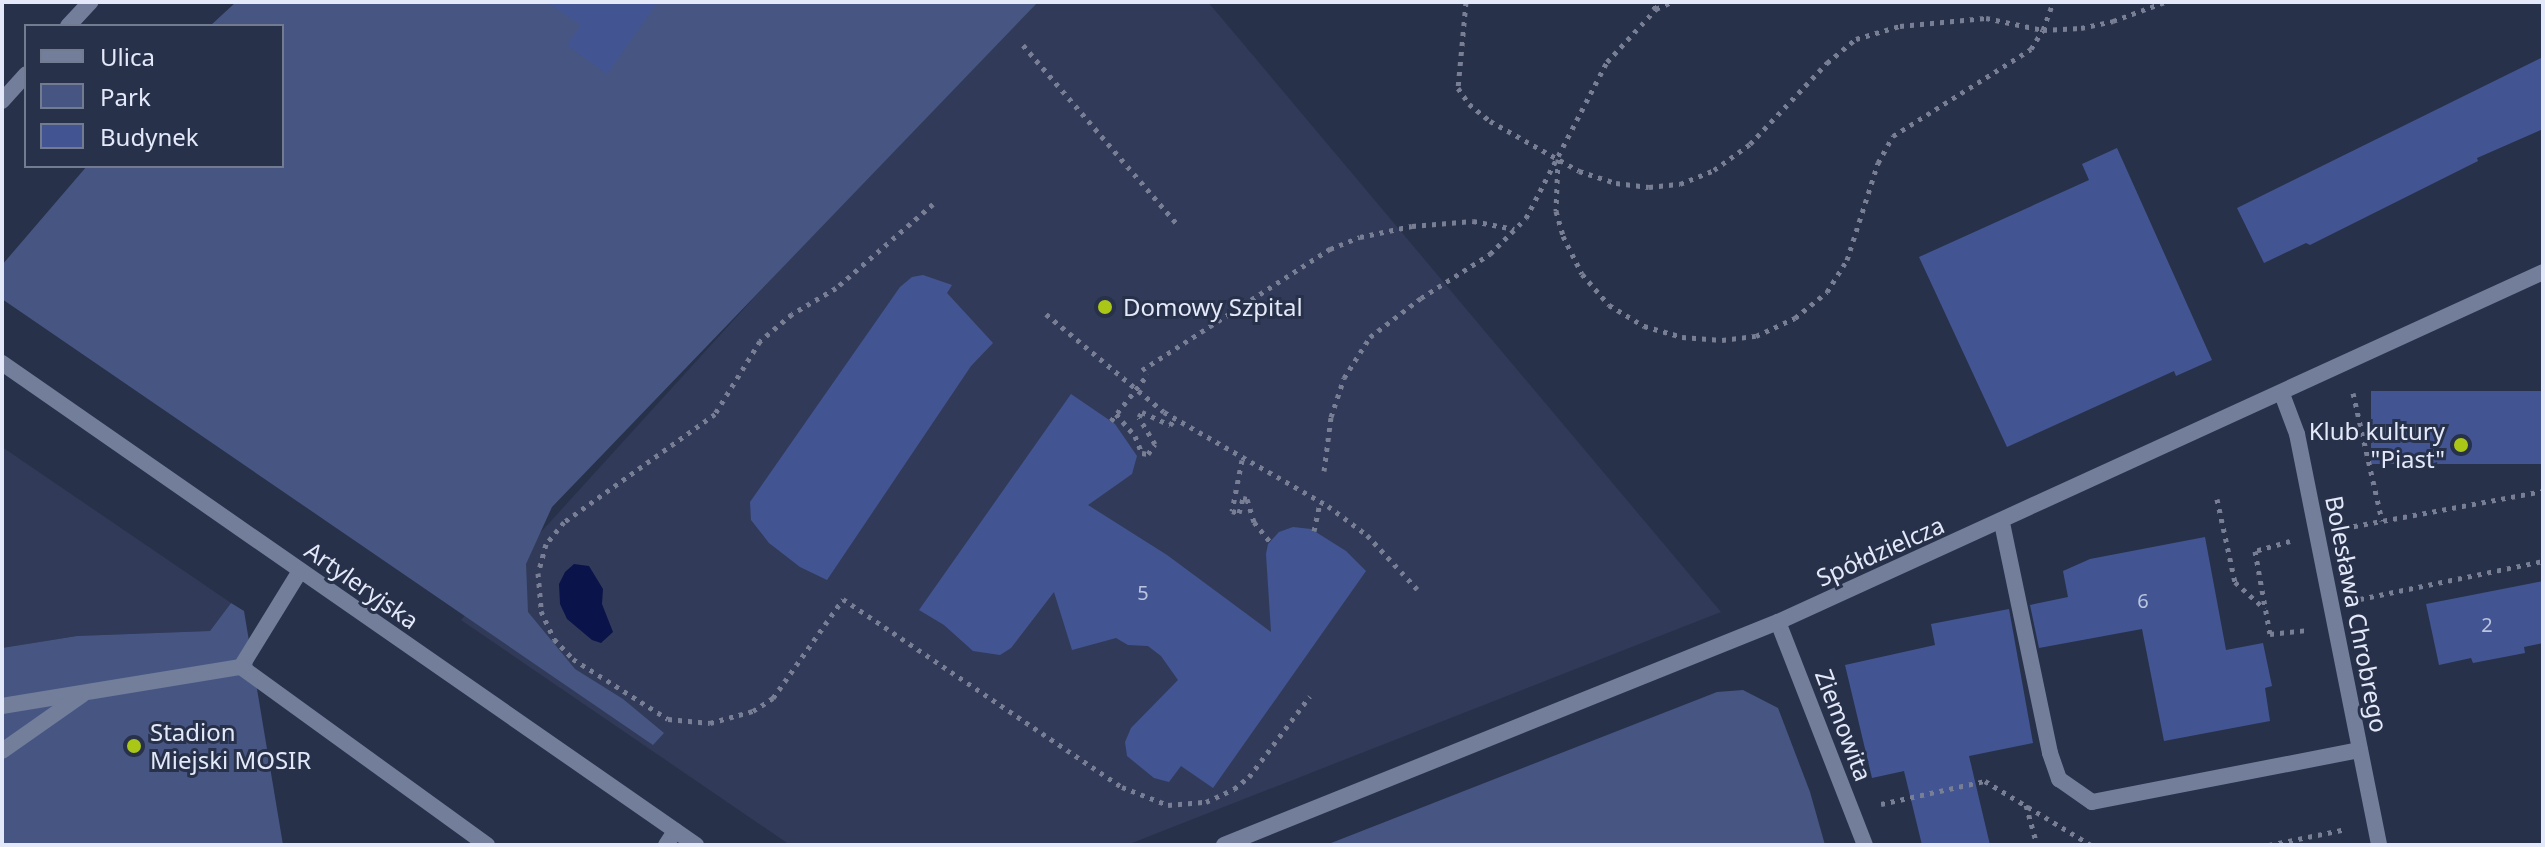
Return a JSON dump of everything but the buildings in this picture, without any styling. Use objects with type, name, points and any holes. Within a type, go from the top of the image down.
[{"type":"street","points":[[70,24],[90,2]]},
{"type":"street","points":[[2,101],[24,76]]},
{"type":"street","name":"Spółdzielcza","points":[[1224,845],[1778,622],[2002,523],[2543,272]]},
{"type":"street","name":"Artyleryjska","points":[[2,363],[300,571],[670,838],[696,845]]},
{"type":"street","name":"Bolesława Chrobrego","points":[[2282,394],[2297,434],[2379,845]]},
{"type":"street","points":[[2002,523],[2050,753],[2059,779],[2092,802],[2360,750]]},
{"type":"street","points":[[241,667],[300,571]]},
{"type":"street","name":"Ziemowita","points":[[1778,622],[1865,845]]},
{"type":"street","points":[[2,706],[241,667],[487,845]]},
{"type":"street","points":[[2,751],[86,692]]},
{"type":"path","points":[[1466,2],[1458,88],[1469,104],[1490,121],[1579,171],[1616,183],[1649,187],[1680,184],[1714,170],[1750,144],[1827,63],[1856,39],[1900,26],[1986,18],[2043,30],[2113,21],[2165,2]]},
{"type":"path","points":[[1650,2],[1656,9]]},
{"type":"path","points":[[1324,471],[1331,417],[1344,378],[1370,337],[1421,298],[1490,254],[1526,218],[1607,62],[1656,9],[1672,2]]},
{"type":"path","points":[[1558,159],[1556,211],[1563,236],[1582,274],[1609,305],[1644,326],[1682,337],[1722,340],[1756,336],[1795,318],[1827,292],[1847,260],[1878,163],[1893,136],[2031,49],[2043,30],[2053,2]]},
{"type":"path","points":[[1023,45],[1178,225]]},
{"type":"path","points":[[933,204],[836,288],[792,314],[760,341],[715,414],[564,522],[546,544],[538,573],[541,611],[554,639],[573,659],[668,719],[710,723],[753,711],[773,698],[843,599],[1111,781],[1168,805],[1206,802],[1234,789],[1249,777],[1310,696]]},
{"type":"path","points":[[1111,421],[1135,391],[1145,372],[1330,249],[1360,237],[1412,226],[1473,221],[1515,229]]},
{"type":"path","points":[[1046,314],[1135,391],[1242,460],[1320,502],[1367,535],[1417,589]]},
{"type":"path","points":[[2353,393],[2382,521]]},
{"type":"path","points":[[1116,414],[1135,436],[1142,453],[1148,454],[1155,444],[1139,417],[1142,412],[1170,425],[1176,418]]},
{"type":"path","points":[[1242,460],[1232,511],[1239,513],[1243,498],[1247,499],[1254,522],[1270,542]]},
{"type":"path","points":[[2316,534],[2543,491]]},
{"type":"path","points":[[2217,499],[2235,582],[2266,609]]},
{"type":"path","points":[[1314,531],[1320,502]]},
{"type":"path","points":[[2330,605],[2543,561]]},
{"type":"path","points":[[1867,807],[1985,781],[2091,845]]},
{"type":"path","points":[[2026,805],[2037,845]]},
{"type":"path","points":[[2269,845],[2354,827]]},
{"type":"shaded area","name":"Domowy Szpital","points":[[1023,2],[1208,2],[1721,612],[1127,845],[790,845],[461,620]]},
{"type":"shaded area","points":[[2,447],[231,603],[210,631],[77,636],[2,648]]},
{"type":"shaded area","points":[[574,564],[589,566],[603,589],[602,604],[613,632],[601,643],[592,640],[567,619],[560,604],[559,584]]},
{"type":"green space","points":[[236,2],[1038,2],[552,507],[526,564],[528,612],[575,669],[623,699],[664,733],[653,745],[2,299],[2,265],[85,168],[284,168],[284,24],[212,24]]},
{"type":"green space","name":"Stadion Miejski MOSIR","points":[[231,603],[244,611],[283,845],[2,845],[2,648],[77,636],[210,631]]},
{"type":"green space","points":[[1743,690],[1778,708],[1810,792],[1825,845],[1326,845],[1717,692]]},
{"type":"place","name":"Domowy Szpital","points":[[1105,307]]},
{"type":"place","name":"Klub kultury \"Piast\"","points":[[2461,445]]},
{"type":"place","name":"Stadion Miejski MOSIR","points":[[134,746]]}]
